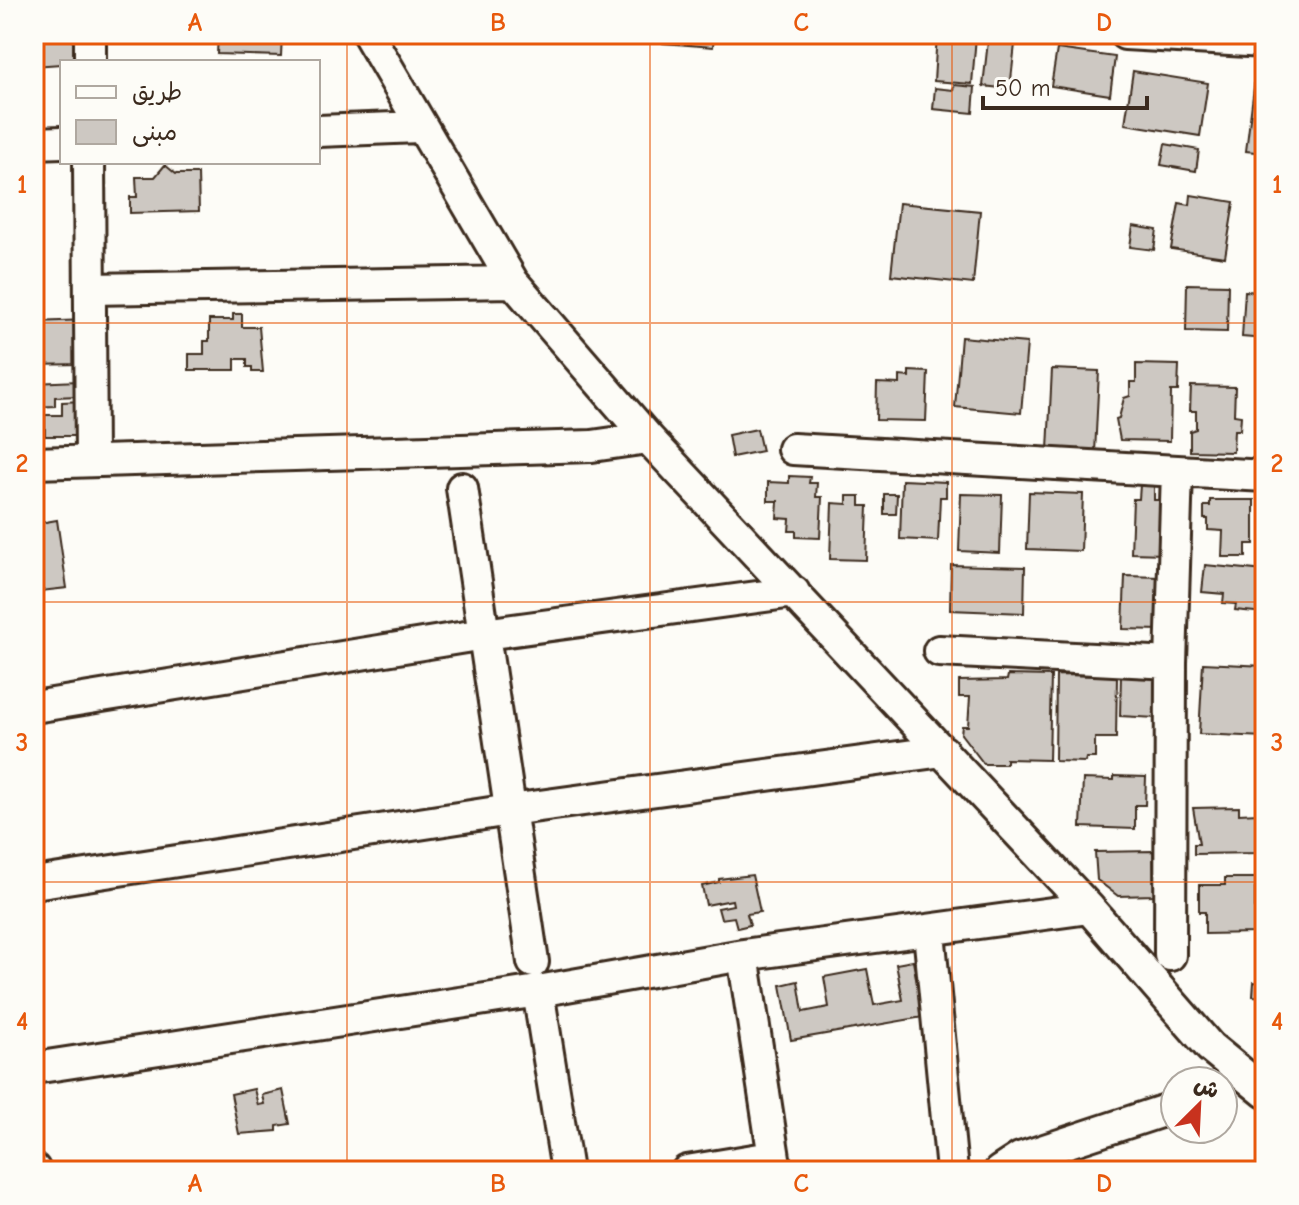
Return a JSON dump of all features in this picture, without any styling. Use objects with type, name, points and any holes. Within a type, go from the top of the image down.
[{"type":"street","points":[[90,34],[90,60]]},
{"type":"street","points":[[368,34],[419,127],[513,282],[648,438],[1089,908],[1244,1087]]},
{"type":"street","points":[[1125,34],[1265,42]]},
{"type":"street","points":[[320,131],[419,127]]},
{"type":"street","points":[[34,143],[60,142]]},
{"type":"street","points":[[89,164],[91,461]]},
{"type":"street","points":[[90,289],[513,282]]},
{"type":"street","points":[[34,463],[592,446],[648,438]]},
{"type":"street","points":[[793,449],[1265,476]]},
{"type":"street","points":[[1170,955],[1171,663],[1177,471]]},
{"type":"street","points":[[462,488],[567,1171]]},
{"type":"street","points":[[34,707],[484,634],[794,592]]},
{"type":"street","points":[[939,651],[1171,663]]},
{"type":"street","points":[[34,883],[510,810],[943,751]]},
{"type":"street","points":[[34,1068],[535,976],[743,955],[1089,908]]},
{"type":"street","points":[[929,932],[952,1171]]},
{"type":"street","points":[[687,1171],[774,1164],[743,955]]},
{"type":"street","points":[[1000,1171],[1020,1158],[1159,1112]]},
{"type":"building","points":[[34,34],[87,34],[88,60],[60,60],[60,64],[34,66]]},
{"type":"building","points":[[218,34],[282,34],[281,56],[217,54]]},
{"type":"building","points":[[664,34],[714,34],[713,47],[663,43]]},
{"type":"building","points":[[937,34],[976,36],[972,84],[934,81]]},
{"type":"building","points":[[988,41],[1015,44],[1010,89],[983,86]]},
{"type":"building","points":[[1057,49],[1115,57],[1110,95],[1051,86]]},
{"type":"building","points":[[1133,71],[1208,83],[1200,136],[1125,124]]},
{"type":"building","points":[[1255,79],[1265,81],[1265,153],[1246,151]]},
{"type":"building","points":[[954,85],[975,87],[973,113],[933,109],[935,88],[953,90]]},
{"type":"building","points":[[1165,144],[1199,150],[1196,171],[1161,165]]},
{"type":"building","points":[[165,165],[176,174],[198,174],[199,211],[130,213],[130,197],[137,197],[136,177],[155,177]]},
{"type":"building","points":[[1191,195],[1234,202],[1225,257],[1171,249],[1179,203],[1190,205]]},
{"type":"building","points":[[899,203],[980,211],[973,284],[891,275]]},
{"type":"building","points":[[1133,226],[1157,230],[1154,250],[1130,247]]},
{"type":"building","points":[[1187,284],[1228,285],[1227,332],[1186,331]]},
{"type":"building","points":[[1245,291],[1265,292],[1265,339],[1242,337]]},
{"type":"building","points":[[233,314],[242,314],[242,327],[259,327],[263,372],[252,372],[252,367],[247,367],[247,359],[235,359],[235,370],[189,370],[189,354],[204,354],[204,341],[209,341],[209,320],[233,320]]},
{"type":"building","points":[[86,320],[79,364],[34,365],[34,322]]},
{"type":"building","points":[[961,337],[1027,343],[1021,413],[955,407]]},
{"type":"building","points":[[1136,364],[1179,365],[1178,391],[1171,391],[1170,441],[1120,440],[1116,419],[1119,418],[1124,398],[1130,396],[1130,382],[1136,382]]},
{"type":"building","points":[[1052,369],[1099,371],[1095,453],[1048,450]]},
{"type":"building","points":[[909,371],[928,372],[926,421],[876,420],[877,383],[900,384],[900,376],[909,377]]},
{"type":"building","points":[[78,381],[78,396],[55,397],[55,406],[34,407],[34,383]]},
{"type":"building","points":[[1265,384],[1265,414],[1258,414],[1260,385]]},
{"type":"building","points":[[1191,386],[1235,387],[1234,415],[1241,416],[1240,430],[1234,430],[1233,452],[1190,451],[1190,431],[1196,429],[1196,411],[1190,411]]},
{"type":"building","points":[[83,401],[84,436],[45,436],[45,415],[62,415],[62,402]]},
{"type":"building","points":[[757,429],[762,451],[732,457],[728,435]]},
{"type":"building","points":[[789,476],[810,477],[809,483],[817,483],[816,497],[822,497],[820,538],[796,537],[796,531],[789,531],[790,519],[777,518],[778,501],[768,501],[768,482],[789,483]]},
{"type":"building","points":[[902,480],[946,482],[946,497],[940,497],[938,541],[900,539]]},
{"type":"building","points":[[1140,485],[1154,485],[1154,500],[1166,500],[1164,554],[1131,553],[1133,499],[1139,499]]},
{"type":"building","points":[[1029,492],[1083,494],[1081,551],[1027,549]]},
{"type":"building","points":[[884,494],[897,494],[896,514],[884,514]]},
{"type":"building","points":[[961,494],[1002,495],[1000,553],[959,551]]},
{"type":"building","points":[[847,496],[860,496],[860,506],[868,506],[866,560],[830,559],[832,503],[847,504]]},
{"type":"building","points":[[1210,500],[1254,500],[1254,544],[1246,544],[1246,557],[1222,557],[1223,531],[1208,530],[1208,519],[1204,519],[1204,506],[1210,506]]},
{"type":"building","points":[[57,520],[67,588],[41,591],[40,585],[34,586],[34,524]]},
{"type":"building","points":[[951,565],[1025,567],[1024,613],[950,610]]},
{"type":"building","points":[[1205,565],[1265,571],[1265,613],[1235,610],[1236,604],[1223,603],[1224,594],[1202,592]]},
{"type":"building","points":[[1125,576],[1161,577],[1160,630],[1123,629]]},
{"type":"building","points":[[1203,663],[1265,666],[1265,737],[1199,734]]},
{"type":"building","points":[[1008,675],[1051,676],[1049,760],[1006,759],[1006,764],[984,764],[961,734],[962,726],[968,726],[970,697],[959,697],[959,681],[1007,680]]},
{"type":"building","points":[[1056,675],[1117,676],[1116,738],[1095,738],[1095,758],[1086,758],[1085,762],[1055,761]]},
{"type":"building","points":[[1121,675],[1157,677],[1156,718],[1120,716]]},
{"type":"building","points":[[1114,776],[1146,777],[1145,805],[1135,805],[1135,829],[1081,827],[1083,779],[1114,780]]},
{"type":"building","points":[[1239,807],[1239,814],[1258,813],[1259,853],[1194,854],[1194,844],[1199,844],[1193,808]]},
{"type":"building","points":[[1153,851],[1154,895],[1118,896],[1097,880],[1095,852]]},
{"type":"building","points":[[752,875],[760,912],[747,914],[750,925],[737,928],[734,917],[721,919],[718,908],[733,905],[732,900],[706,905],[702,886],[719,882],[719,879]]},
{"type":"building","points":[[1225,878],[1261,878],[1261,889],[1255,889],[1255,933],[1205,934],[1205,912],[1199,912],[1199,885],[1225,885]]},
{"type":"building","points":[[913,961],[923,1017],[791,1040],[781,985],[798,981],[803,1012],[829,1007],[824,977],[867,969],[874,1005],[903,1000],[896,964]]},
{"type":"building","points":[[1265,972],[1265,997],[1253,996],[1254,982],[1264,983]]},
{"type":"building","points":[[254,1089],[258,1105],[264,1104],[262,1095],[283,1090],[290,1124],[277,1126],[277,1131],[239,1134],[231,1094]]}]
